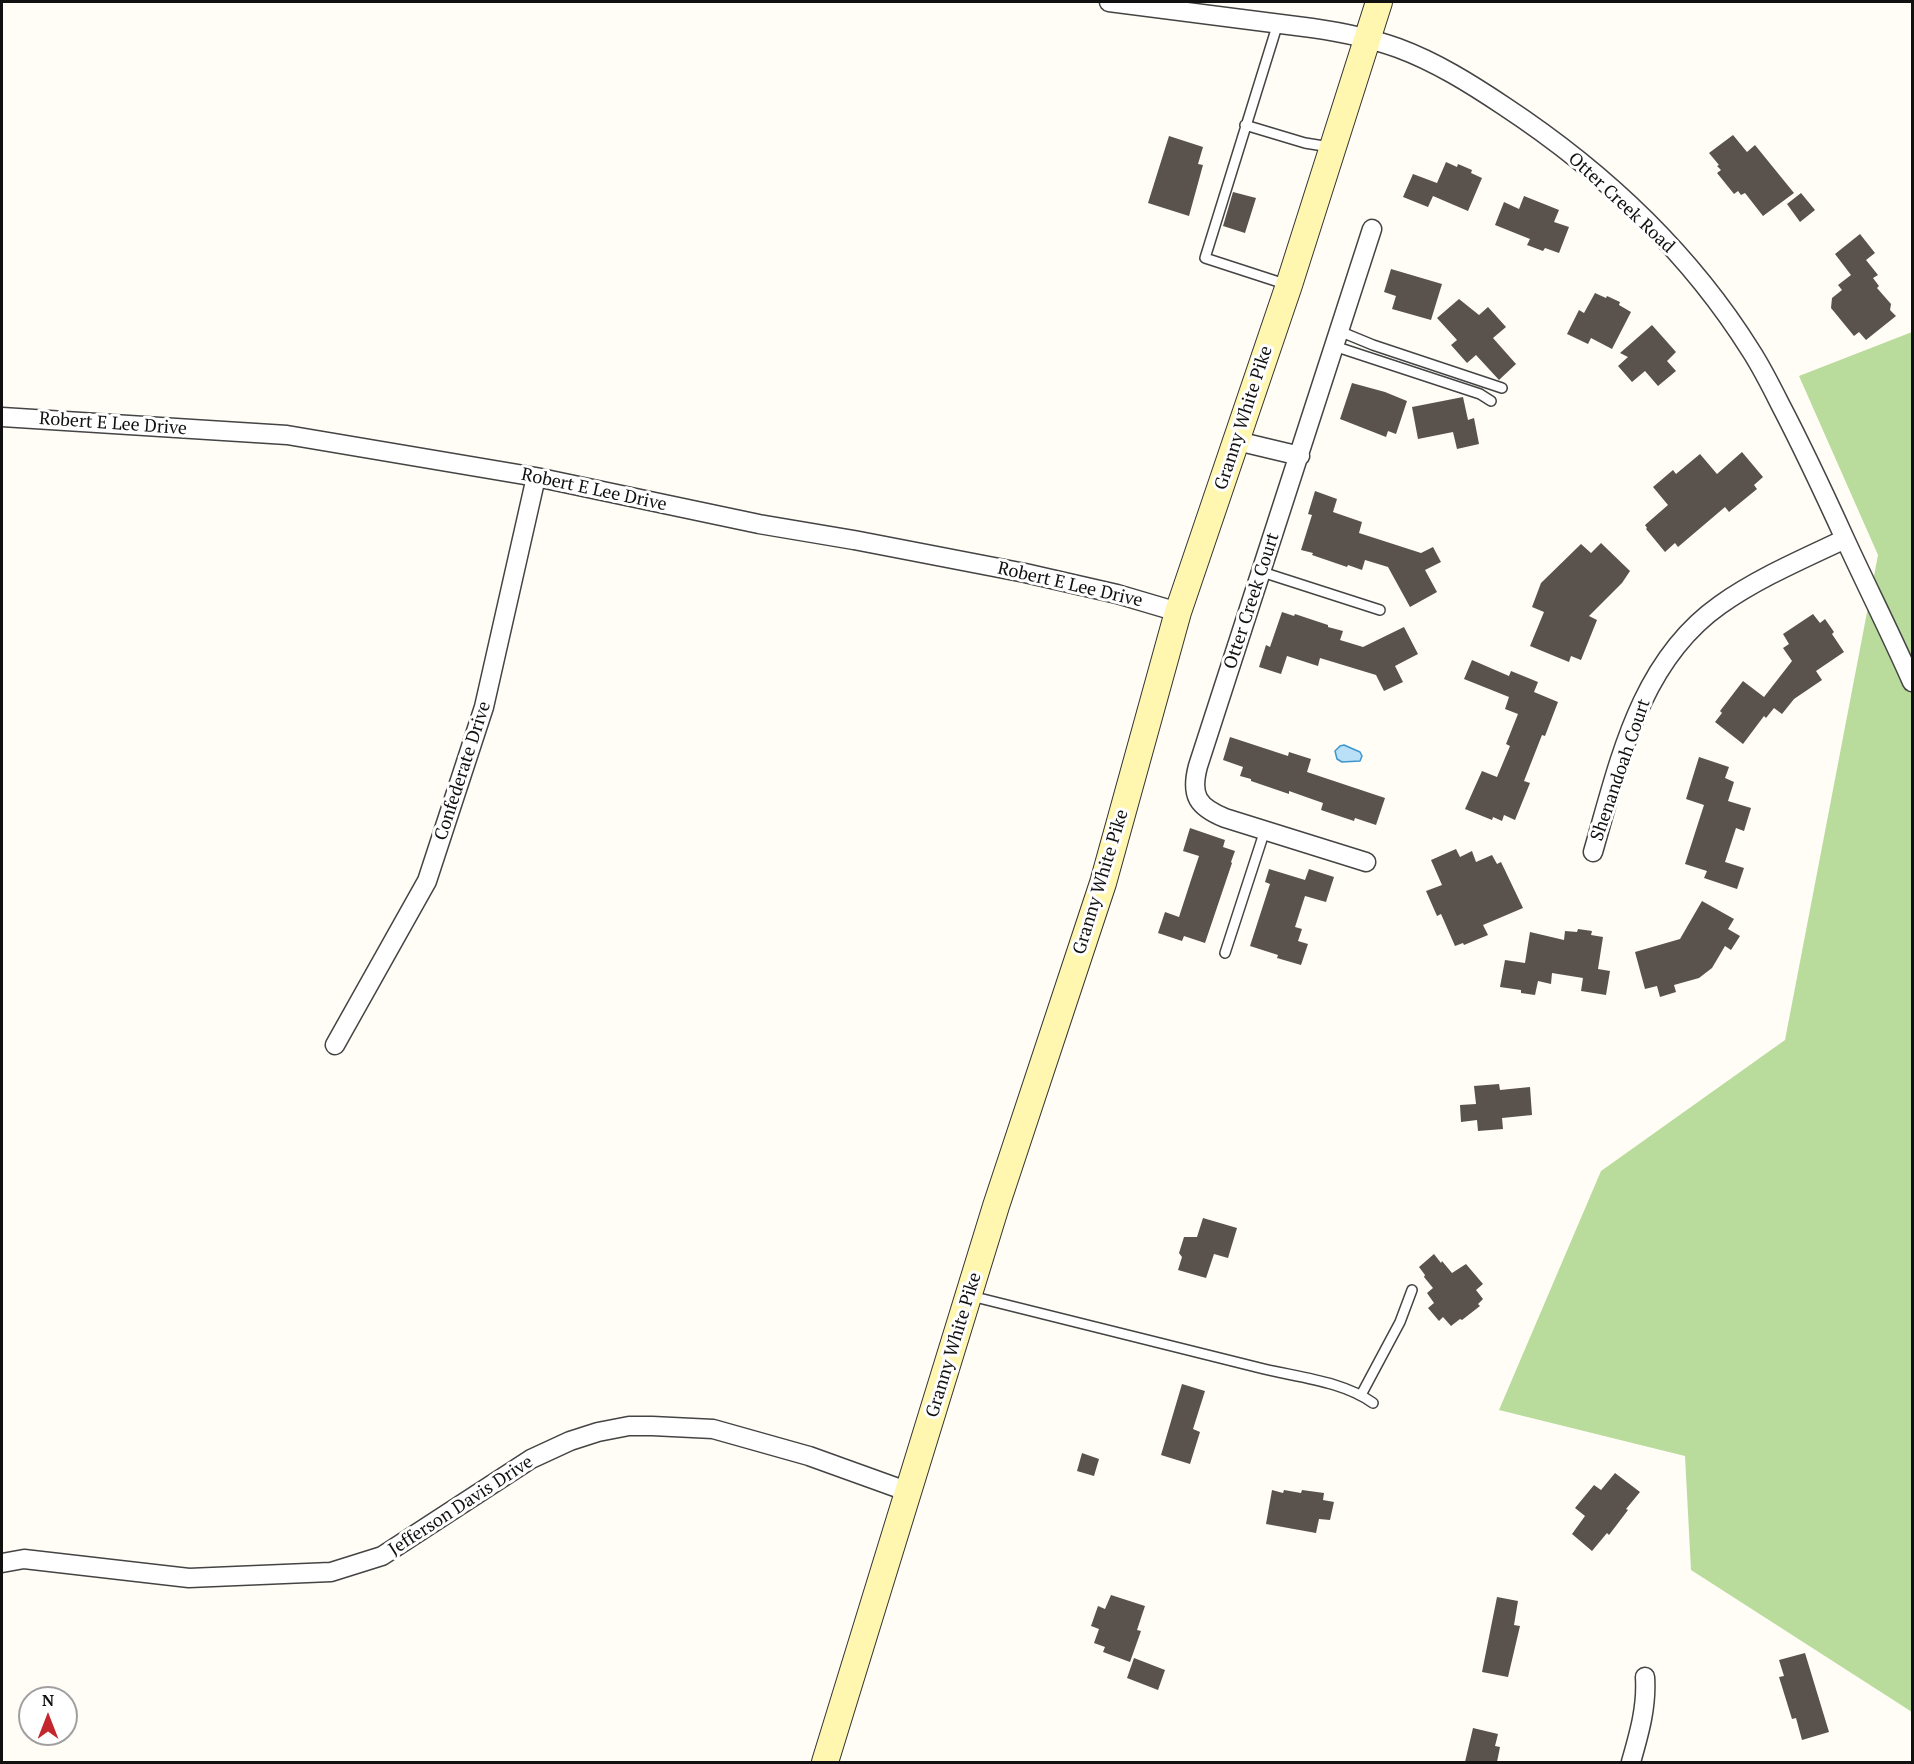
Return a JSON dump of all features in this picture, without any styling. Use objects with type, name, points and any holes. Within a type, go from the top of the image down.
[{"type":"main road","name":"Granny White Pike","points":[[825,1762],[968,1296],[1103,883],[1178,612],[1237,441],[1379,2]]},
{"type":"street","name":"Otter Creek Road","points":[[1109,2],[1345,33],[1396,47],[1460,78],[1521,117],[1574,156],[1663,239],[1716,300],[1752,351],[1799,441],[1912,682]]},
{"type":"street","name":"Otter Creek Court","points":[[1366,862],[1213,813],[1198,800],[1195,777],[1300,456],[1371,229]]},
{"type":"street","name":"Robert E Lee Drive","points":[[2,417],[287,435],[536,477],[759,524],[1052,578],[1178,612]]},
{"type":"street","points":[[1237,441],[1300,456]]},
{"type":"street","name":"Confederate Drive","points":[[335,1044],[427,881],[484,707],[536,477]]},
{"type":"street","name":"Shenandoah Court","points":[[1593,852],[1634,720],[1651,684],[1677,644],[1708,614],[1735,595],[1845,539]]},
{"type":"street","name":"Jefferson Davis Drive","points":[[2,1563],[24,1559],[189,1578],[331,1572],[382,1556],[531,1460],[570,1441],[598,1432],[629,1426],[652,1425],[713,1429],[809,1456],[909,1492]]},
{"type":"street","points":[[1631,1762],[1644,1713],[1645,1677]]},
{"type":"lane","points":[[1278,23],[1205,258],[1288,285]]},
{"type":"lane","points":[[1245,125],[1305,143],[1333,148]]},
{"type":"lane","points":[[1336,339],[1373,345],[1503,388]]},
{"type":"lane","points":[[1336,339],[1418,373],[1480,394],[1491,401]]},
{"type":"lane","points":[[1418,373],[1422,361]]},
{"type":"lane","points":[[1262,572],[1380,610]]},
{"type":"lane","points":[[1225,953],[1265,830]]},
{"type":"lane","points":[[1361,1395],[1400,1322],[1412,1290]]},
{"type":"lane","points":[[968,1296],[1277,1373],[1334,1385],[1361,1395],[1373,1403]]},
{"type":"green space","points":[[1912,332],[1912,1712],[1691,1570],[1685,1456],[1499,1410],[1601,1171],[1785,1040],[1878,555],[1799,376]]},
{"type":"water","points":[[1344,745],[1360,752],[1362,756],[1360,761],[1342,762],[1337,759],[1335,751]]},
{"type":"building","points":[[1733,135],[1747,152],[1755,145],[1794,193],[1763,216],[1745,193],[1741,195],[1738,191],[1734,194],[1717,173],[1721,170],[1717,166],[1719,165],[1709,153]]},
{"type":"building","points":[[1169,136],[1203,147],[1198,164],[1203,165],[1189,216],[1148,203]]},
{"type":"building","points":[[1446,162],[1472,170],[1471,173],[1482,178],[1468,211],[1433,196],[1428,207],[1403,197],[1413,174],[1437,183]]},
{"type":"building","points":[[1233,192],[1256,198],[1245,233],[1223,226]]},
{"type":"building","points":[[1801,193],[1815,210],[1800,222],[1787,204]]},
{"type":"building","points":[[1524,196],[1559,210],[1554,222],[1569,227],[1559,253],[1545,248],[1543,251],[1527,245],[1530,239],[1495,225],[1504,202],[1519,209]]},
{"type":"building","points":[[1860,234],[1875,253],[1866,260],[1878,275],[1873,278],[1879,286],[1877,288],[1891,304],[1890,310],[1896,316],[1866,340],[1859,332],[1854,336],[1831,308],[1832,298],[1842,290],[1838,285],[1851,275],[1835,254]]},
{"type":"building","points":[[1391,269],[1442,284],[1431,320],[1392,309],[1396,296],[1384,292]]},
{"type":"building","points":[[1595,293],[1620,302],[1619,305],[1631,312],[1612,349],[1591,338],[1588,344],[1567,334],[1579,310],[1584,313]]},
{"type":"building","points":[[1459,299],[1479,315],[1488,307],[1506,327],[1493,338],[1516,364],[1499,380],[1476,355],[1467,363],[1451,345],[1457,340],[1437,318]]},
{"type":"building","points":[[1652,325],[1676,352],[1667,361],[1676,371],[1658,386],[1645,371],[1632,382],[1618,366],[1628,357],[1620,353]]},
{"type":"building","points":[[1352,383],[1407,401],[1396,434],[1388,431],[1386,437],[1340,419]]},
{"type":"building","points":[[1463,397],[1468,420],[1474,418],[1479,444],[1457,449],[1453,432],[1418,439],[1412,407]]},
{"type":"building","points":[[1742,452],[1763,477],[1754,485],[1757,489],[1729,512],[1725,507],[1678,547],[1675,543],[1665,552],[1645,525],[1668,505],[1653,487],[1673,470],[1676,474],[1700,454],[1717,474]]},
{"type":"building","points":[[1315,491],[1337,499],[1333,512],[1362,522],[1359,533],[1421,553],[1433,547],[1441,562],[1425,570],[1437,592],[1410,607],[1388,567],[1365,560],[1362,570],[1348,565],[1347,567],[1301,550],[1312,515],[1308,514]]},
{"type":"building","points":[[1601,543],[1630,571],[1622,583],[1589,616],[1597,620],[1581,660],[1571,656],[1569,662],[1530,646],[1544,612],[1532,607],[1541,583],[1581,544],[1591,553]]},
{"type":"building","points":[[1282,612],[1294,616],[1295,614],[1343,631],[1340,640],[1363,647],[1404,627],[1418,654],[1395,666],[1403,682],[1384,691],[1376,675],[1320,658],[1318,666],[1287,656],[1281,674],[1259,667],[1266,645],[1270,647]]},
{"type":"building","points":[[1813,614],[1820,623],[1825,619],[1844,652],[1816,671],[1822,680],[1794,699],[1782,714],[1774,708],[1766,718],[1764,716],[1743,744],[1715,722],[1722,713],[1720,711],[1743,681],[1764,697],[1792,661],[1783,648],[1789,644],[1783,634]]},
{"type":"building","points":[[1472,660],[1509,676],[1511,671],[1538,682],[1534,692],[1558,702],[1524,781],[1530,783],[1515,820],[1504,815],[1502,821],[1493,817],[1492,820],[1465,809],[1482,771],[1497,777],[1510,746],[1506,744],[1518,714],[1505,709],[1509,697],[1464,679]]},
{"type":"building","points":[[1230,737],[1288,756],[1289,752],[1311,759],[1307,772],[1385,798],[1376,825],[1355,818],[1354,821],[1321,810],[1323,803],[1289,791],[1289,794],[1240,776],[1243,767],[1223,760]]},
{"type":"building","points":[[1699,757],[1729,767],[1725,778],[1734,782],[1728,801],[1751,808],[1744,831],[1736,828],[1725,862],[1744,868],[1737,889],[1704,878],[1707,871],[1685,864],[1704,805],[1686,799]]},
{"type":"building","points":[[1190,828],[1225,840],[1223,847],[1235,851],[1205,943],[1184,936],[1182,941],[1158,933],[1165,912],[1179,917],[1199,856],[1183,851]]},
{"type":"building","points":[[1456,849],[1460,857],[1472,851],[1476,862],[1492,855],[1497,864],[1501,862],[1523,908],[1483,925],[1488,935],[1464,945],[1463,943],[1455,946],[1441,914],[1437,916],[1426,891],[1442,885],[1431,860]]},
{"type":"building","points":[[1269,869],[1305,880],[1309,869],[1334,877],[1326,902],[1305,896],[1295,927],[1302,929],[1298,941],[1308,944],[1301,965],[1277,958],[1278,955],[1250,946],[1270,884],[1265,882]]},
{"type":"building","points":[[1702,901],[1734,919],[1728,929],[1740,936],[1731,950],[1725,946],[1712,968],[1699,978],[1674,985],[1676,992],[1660,997],[1657,986],[1645,989],[1635,952],[1680,939]]},
{"type":"building","points":[[1578,929],[1592,931],[1591,935],[1603,937],[1598,969],[1610,971],[1606,995],[1581,991],[1583,978],[1552,973],[1551,984],[1538,981],[1535,995],[1500,987],[1505,960],[1525,963],[1530,932],[1564,940],[1565,931],[1577,932]]},
{"type":"building","points":[[1499,1084],[1500,1090],[1530,1087],[1532,1115],[1502,1118],[1503,1129],[1478,1131],[1477,1120],[1461,1122],[1460,1105],[1476,1104],[1474,1086]]},
{"type":"building","points":[[1203,1218],[1237,1228],[1228,1258],[1214,1254],[1206,1278],[1178,1270],[1182,1257],[1179,1253],[1184,1237],[1197,1237]]},
{"type":"building","points":[[1434,1254],[1452,1273],[1466,1264],[1483,1284],[1476,1290],[1483,1299],[1478,1304],[1480,1306],[1451,1326],[1443,1317],[1439,1321],[1428,1308],[1434,1303],[1427,1293],[1433,1288],[1419,1267]]},
{"type":"building","points":[[1182,1384],[1205,1391],[1193,1429],[1200,1432],[1190,1464],[1161,1455]]},
{"type":"building","points":[[1082,1453],[1099,1459],[1094,1476],[1077,1471]]},
{"type":"building","points":[[1615,1473],[1640,1492],[1609,1535],[1607,1533],[1592,1551],[1572,1534],[1585,1516],[1575,1508],[1594,1485],[1601,1490]]},
{"type":"building","points":[[1272,1490],[1283,1493],[1284,1490],[1301,1493],[1302,1490],[1324,1493],[1323,1500],[1334,1502],[1330,1520],[1319,1519],[1316,1533],[1266,1524]]},
{"type":"building","points":[[1111,1595],[1145,1606],[1137,1630],[1141,1631],[1130,1662],[1103,1652],[1105,1647],[1094,1643],[1099,1629],[1091,1626],[1098,1606],[1105,1609]]},
{"type":"building","points":[[1497,1597],[1518,1601],[1514,1625],[1520,1626],[1508,1677],[1482,1672]]},
{"type":"building","points":[[1805,1653],[1829,1732],[1802,1740],[1796,1718],[1792,1719],[1779,1677],[1784,1676],[1779,1660]]},
{"type":"building","points":[[1134,1658],[1165,1670],[1158,1690],[1127,1678]]},
{"type":"building","points":[[1473,1728],[1498,1734],[1495,1746],[1500,1747],[1497,1762],[1465,1762]]}]
